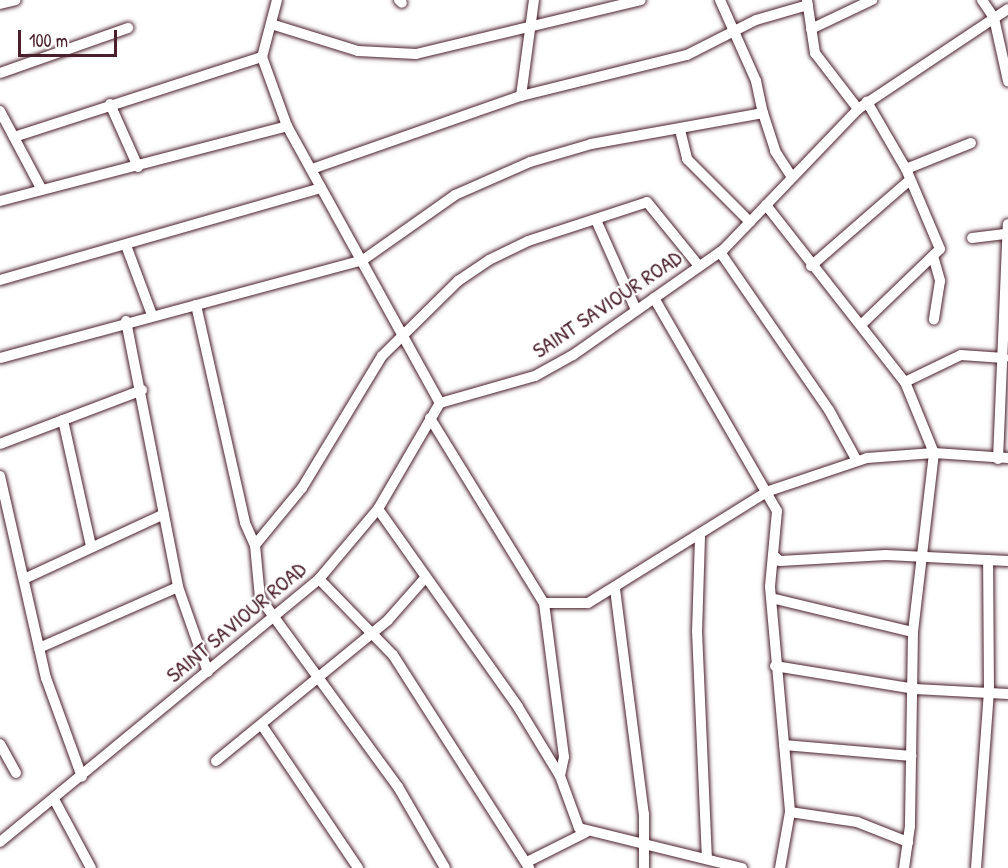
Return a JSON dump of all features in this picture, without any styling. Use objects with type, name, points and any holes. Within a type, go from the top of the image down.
[{"type":"street","points":[[0,4],[16,0]]},
{"type":"street","points":[[277,0],[262,57],[286,126],[363,260],[440,403]]},
{"type":"street","points":[[521,96],[534,0]]},
{"type":"street","points":[[270,24],[309,39],[393,55],[443,50],[641,0]]},
{"type":"street","points":[[720,0],[731,34],[756,81],[775,151],[791,176]]},
{"type":"street","points":[[811,29],[872,0]]},
{"type":"street","points":[[982,0],[994,18],[1008,81]]},
{"type":"street","points":[[312,169],[521,96],[687,55],[756,20],[807,2],[811,29],[824,70],[862,105],[906,168],[940,240],[933,256],[862,324]]},
{"type":"street","name":"SAINT SAVIOUR ROAD","points":[[0,842],[55,801],[319,579],[378,509],[440,403],[553,367],[654,298],[720,252],[862,105],[1008,9]]},
{"type":"street","points":[[0,73],[128,28]]},
{"type":"street","points":[[14,136],[262,57]]},
{"type":"street","points":[[110,104],[138,167]]},
{"type":"street","points":[[0,111],[42,190]]},
{"type":"street","points":[[0,358],[126,321],[196,305],[363,260],[454,195],[530,162],[591,144],[680,130],[764,113]]},
{"type":"street","points":[[0,201],[138,167],[286,126]]},
{"type":"street","points":[[680,130],[687,159],[750,222]]},
{"type":"street","points":[[906,168],[971,142]]},
{"type":"street","points":[[812,267],[910,180]]},
{"type":"street","points":[[0,280],[127,248],[321,188]]},
{"type":"street","points":[[255,545],[302,488],[402,333],[489,260],[528,241],[650,202],[699,266]]},
{"type":"street","points":[[766,205],[812,267],[862,324],[905,382],[934,453],[913,632],[915,689],[908,842],[904,868]]},
{"type":"street","points":[[596,220],[636,310]]},
{"type":"street","points":[[544,603],[588,603],[700,537],[766,492],[857,461],[934,453],[1003,458],[1008,229],[972,238]]},
{"type":"street","points":[[127,248],[152,315]]},
{"type":"street","points":[[720,252],[823,401],[857,461]]},
{"type":"street","points":[[933,256],[940,302],[934,320]]},
{"type":"street","points":[[654,298],[777,511],[771,598],[775,666],[790,812],[780,868]]},
{"type":"street","points":[[196,305],[245,523],[255,545],[260,598],[315,678],[398,787],[445,868]]},
{"type":"street","points":[[126,321],[142,390],[178,587],[208,672]]},
{"type":"street","points":[[905,382],[961,355],[1004,358]]},
{"type":"street","points":[[0,444],[142,390]]},
{"type":"street","points":[[430,418],[544,603],[564,757],[560,776]]},
{"type":"street","points":[[63,420],[91,546]]},
{"type":"street","points":[[0,476],[5,521],[24,579],[39,648],[59,722],[82,777]]},
{"type":"street","points":[[378,509],[425,578],[506,688],[560,776],[574,818],[585,833]]},
{"type":"street","points":[[24,579],[164,513]]},
{"type":"street","points":[[700,537],[697,631],[707,859]]},
{"type":"street","points":[[773,555],[780,561],[886,555],[922,561],[1008,561]]},
{"type":"street","points":[[976,868],[989,692],[988,560]]},
{"type":"street","points":[[216,761],[263,727],[315,678],[373,633],[425,578]]},
{"type":"street","points":[[319,579],[373,633],[409,678],[528,865],[585,833],[643,840],[728,866],[742,868]]},
{"type":"street","points":[[39,648],[178,587]]},
{"type":"street","points":[[615,589],[643,840],[644,868]]},
{"type":"street","points":[[771,598],[913,632]]},
{"type":"street","points":[[775,666],[915,689],[1008,693]]},
{"type":"street","points":[[263,727],[358,868]]},
{"type":"street","points":[[0,744],[16,773]]},
{"type":"street","points":[[784,745],[912,756]]},
{"type":"street","points":[[55,801],[91,868]]},
{"type":"street","points":[[790,812],[857,822],[908,842]]}]
